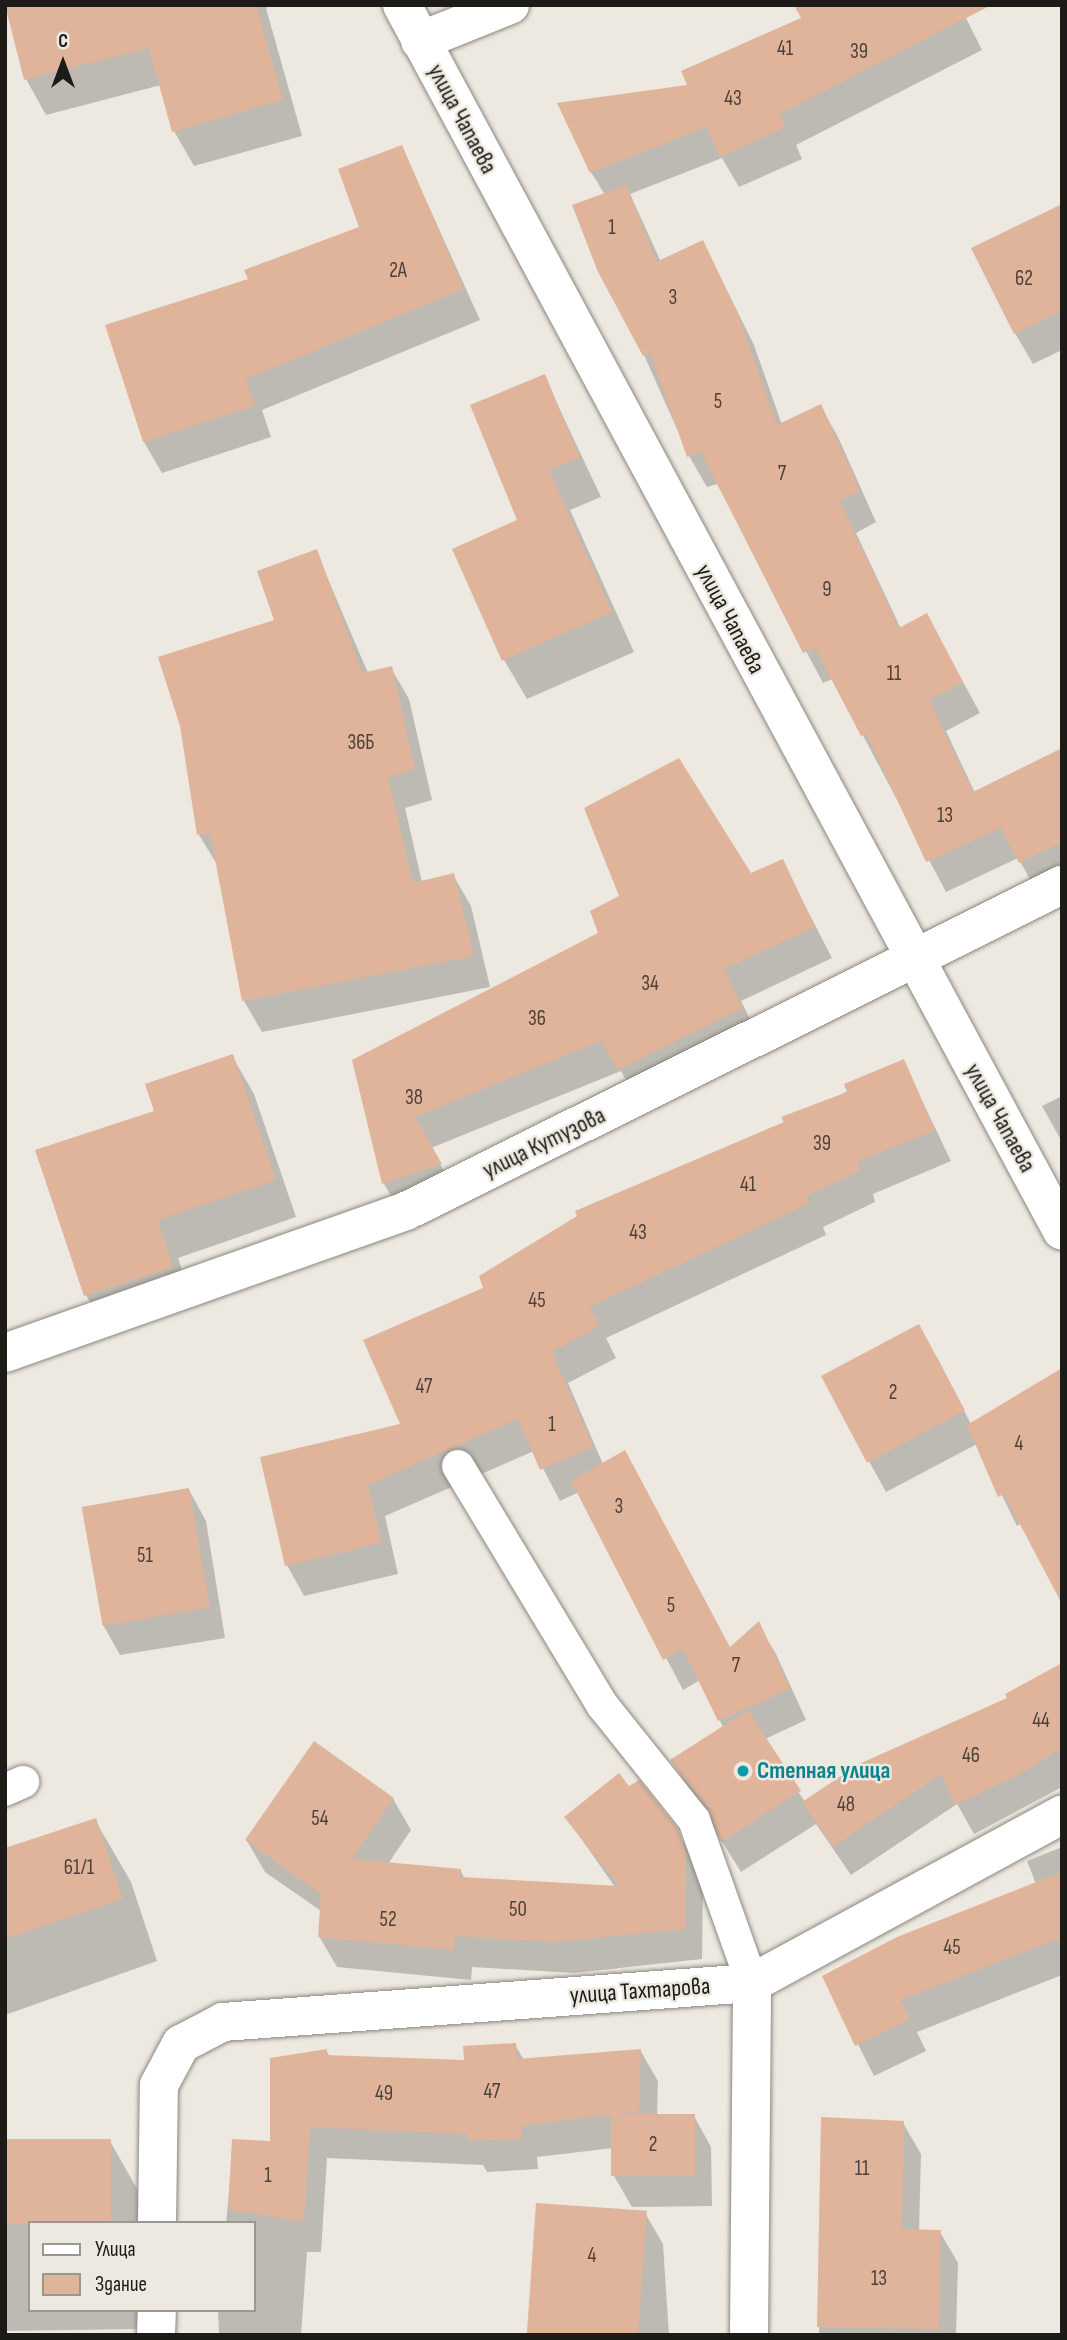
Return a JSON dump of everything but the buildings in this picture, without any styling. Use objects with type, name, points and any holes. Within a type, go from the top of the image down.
[{"type":"street","name":"улица Чапаева","points":[[402,5],[914,961],[1062,1231]]},
{"type":"street","points":[[420,41],[510,5]]},
{"type":"street","name":"улица Кутузова","points":[[5,1353],[406,1211],[914,961],[1062,885]]},
{"type":"street","name":"улица Тахтарова","points":[[158,2221],[159,2085],[181,2044],[223,2022],[752,1983],[1062,1815]]},
{"type":"street","points":[[749,2335],[752,1983]]},
{"type":"street","points":[[156,2335],[157,2312]]},
{"type":"lane","points":[[458,1466],[603,1706],[694,1820],[752,1983]]},
{"type":"place","name":"Степная улица","points":[[743,1771]]}]
